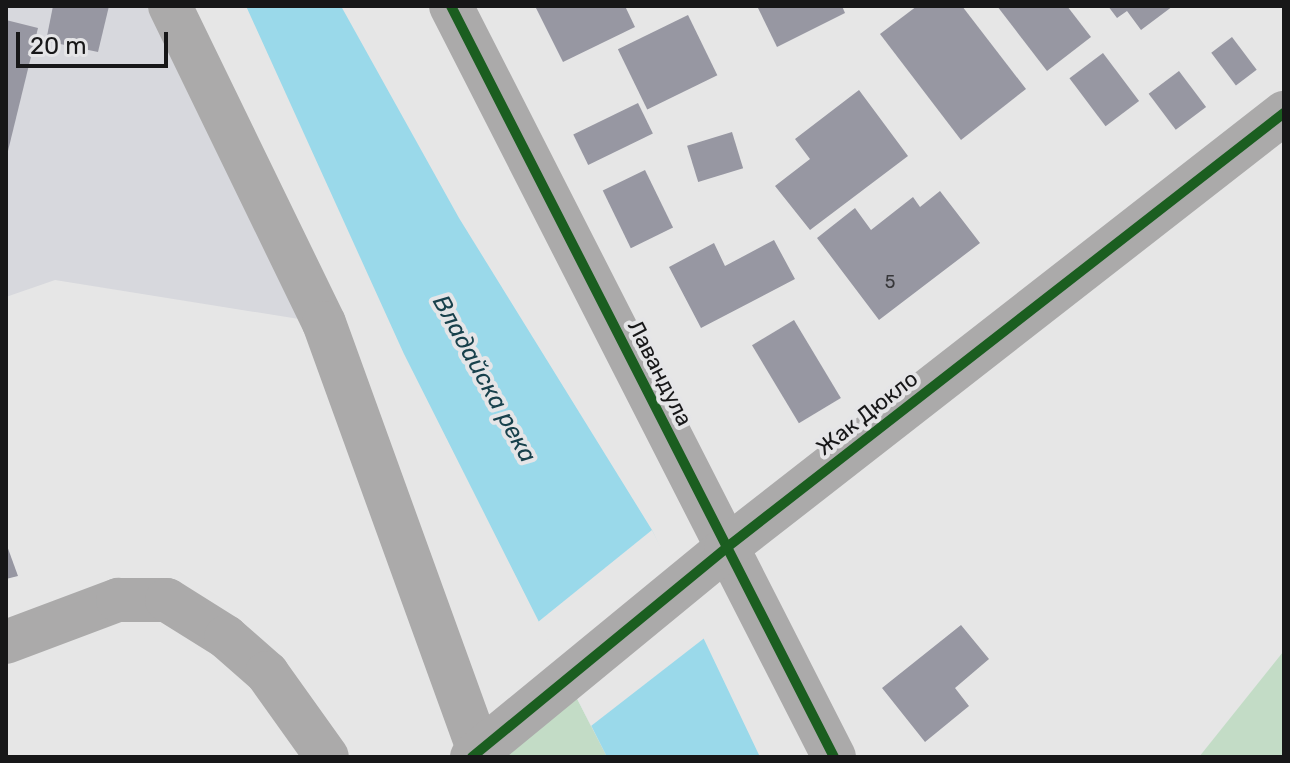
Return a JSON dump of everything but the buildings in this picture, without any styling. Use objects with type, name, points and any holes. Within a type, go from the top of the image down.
[{"type":"street","points":[[170,6],[324,323],[476,755]]},
{"type":"street","name":"Лавандула","points":[[451,6],[834,757]]},
{"type":"street","name":"Жак Дюкло","points":[[476,755],[566,677],[726,548],[1284,113]]},
{"type":"street","points":[[6,642],[118,600],[167,600],[226,637],[267,673],[327,757]]},
{"type":"shaded area","points":[[6,6],[170,6],[324,323],[55,280],[6,297]]},
{"type":"green space","points":[[1283,652],[1284,757],[1199,757]]},
{"type":"green space","points":[[566,677],[607,757],[476,757]]},
{"type":"water","name":"Владайска река","points":[[246,6],[341,6],[459,218],[652,530],[760,757],[607,757],[404,354]]},
{"type":"pier","points":[[652,530],[707,636],[591,726],[538,622]]},
{"type":"cycle path","points":[[451,6],[834,757]]},
{"type":"cycle path","points":[[472,757],[726,548],[1284,113]]}]
